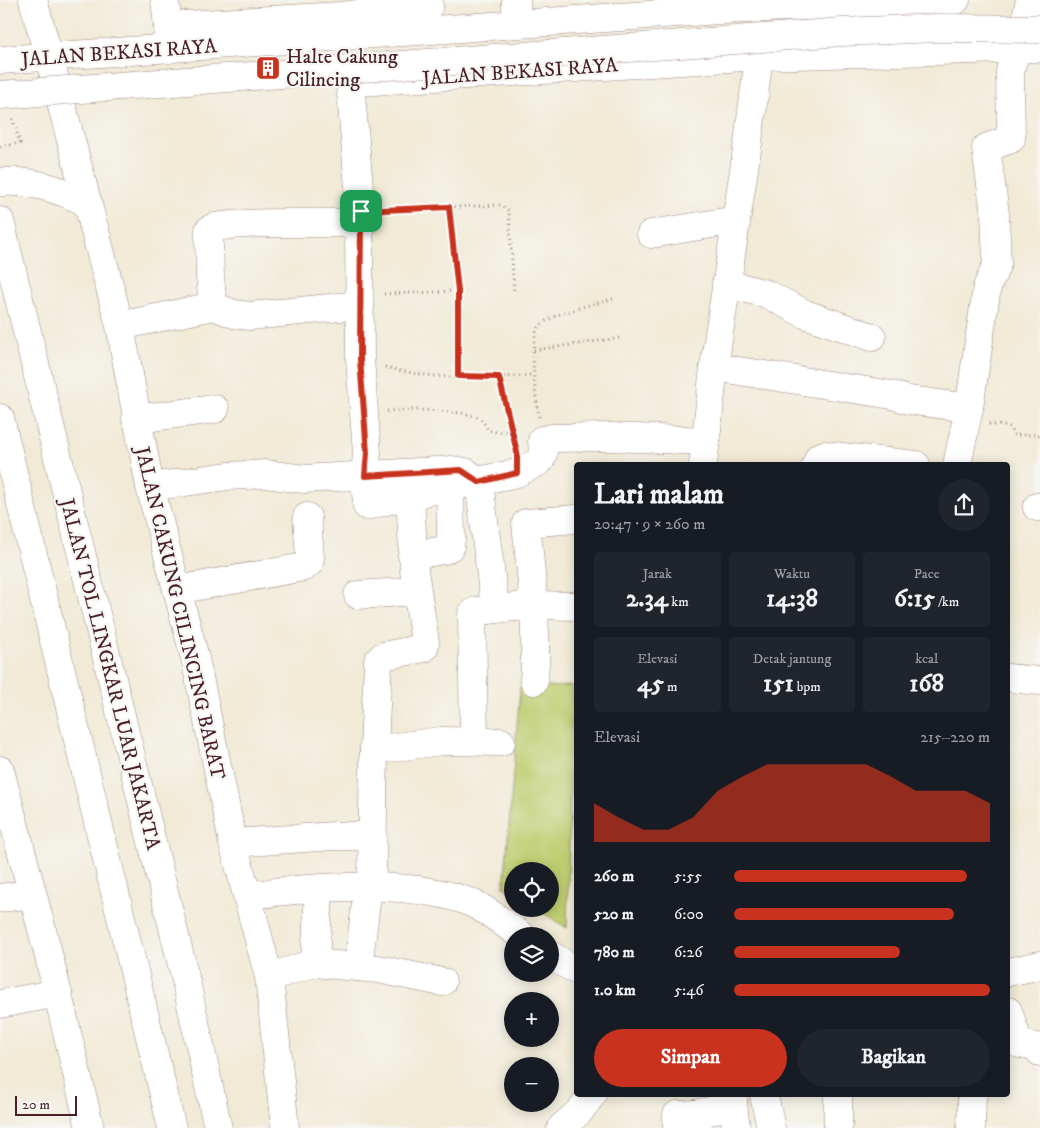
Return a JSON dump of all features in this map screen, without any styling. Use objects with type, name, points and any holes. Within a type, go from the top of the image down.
[{"type":"main road","name":"JALAN CAKUNG CILINCING BARAT","points":[[33,0],[50,57],[120,326],[150,487],[195,658],[233,844],[269,976],[285,1128]]},
{"type":"main road","name":"JALAN BEKASI RAYA","points":[[0,60],[50,57],[167,25],[719,5],[956,0]]},
{"type":"main road","points":[[1030,0],[1033,41]]},
{"type":"main road","points":[[869,2],[874,51]]},
{"type":"main road","points":[[167,25],[341,16],[429,6]]},
{"type":"main road","points":[[3,102],[842,32],[937,28],[1033,41]]},
{"type":"main road","name":"JALAN BEKASI RAYA","points":[[3,102],[1033,41]]},
{"type":"main road","points":[[957,462],[968,414],[988,287],[997,264],[995,214],[986,148],[1011,139],[1010,71],[1015,53],[1033,41]]},
{"type":"main road","points":[[350,82],[360,216],[360,359],[367,453],[365,476],[367,506],[410,495],[517,473],[540,461],[543,454],[542,440],[552,438],[612,437],[704,453],[714,367],[750,134],[758,56]]},
{"type":"main road","points":[[0,182],[22,181],[62,190],[88,203]]},
{"type":"main road","points":[[213,306],[209,235],[210,230],[214,227],[245,224],[304,225],[360,216]]},
{"type":"main road","points":[[651,234],[736,220]]},
{"type":"main road","name":"JALAN TOL LINGKAR LUAR JAKARTA","points":[[2,228],[182,967],[218,1128]]},
{"type":"main road","points":[[726,284],[767,294],[805,314],[872,337]]},
{"type":"main road","points":[[120,326],[213,306],[234,314],[250,316],[360,299]]},
{"type":"main road","points":[[714,367],[892,395],[968,414]]},
{"type":"main road","points":[[136,419],[215,409]]},
{"type":"main road","points":[[0,418],[172,1128]]},
{"type":"main road","points":[[817,462],[819,457],[824,455],[888,462]]},
{"type":"main road","points":[[150,487],[228,476],[266,474],[304,479],[461,470],[479,482],[494,600],[488,610]]},
{"type":"main road","points":[[412,555],[444,550],[450,547],[450,488]]},
{"type":"main road","points":[[358,968],[360,939],[368,887],[372,874],[378,661],[383,656],[424,648],[425,642],[412,555],[410,495]]},
{"type":"main road","points":[[177,590],[304,567],[309,563],[310,557],[307,517]]},
{"type":"main road","points":[[534,681],[536,654],[534,605],[526,522],[574,519]]},
{"type":"main road","points":[[358,595],[417,591]]},
{"type":"main road","points":[[474,740],[472,614],[476,611],[534,605],[574,606]]},
{"type":"main road","points":[[1010,678],[1040,681]]},
{"type":"main road","points":[[374,750],[441,741],[474,740],[501,742]]},
{"type":"main road","points":[[0,770],[58,993],[90,1128]]},
{"type":"main road","points":[[233,844],[334,836],[372,836]]},
{"type":"main road","points":[[248,896],[319,889],[368,887],[416,890],[464,900],[476,905],[509,927]]},
{"type":"main road","points":[[316,950],[319,889]]},
{"type":"main road","points":[[0,898],[32,894]]},
{"type":"main road","points":[[269,976],[316,950],[360,939]]},
{"type":"main road","points":[[316,950],[358,968],[442,982]]},
{"type":"main road","points":[[559,960],[574,969]]},
{"type":"main road","points":[[1010,972],[1040,965]]},
{"type":"main road","points":[[0,1004],[58,993]]},
{"type":"main road","points":[[1010,1018],[1018,1044],[1037,1047],[1040,1052]]},
{"type":"main road","points":[[561,1128],[579,1112],[590,1097]]},
{"type":"main road","points":[[690,1123],[714,1110],[732,1097],[736,1128]]},
{"type":"main road","points":[[764,1097],[771,1128]]},
{"type":"main road","points":[[838,1097],[838,1128]]},
{"type":"main road","points":[[972,1097],[972,1128]]},
{"type":"path","points":[[0,147],[20,143],[3,102]]},
{"type":"path","points":[[360,216],[449,207],[501,205],[506,207],[508,211],[514,293]]},
{"type":"path","points":[[449,207],[458,291],[458,376]]},
{"type":"path","points":[[360,299],[458,291]]},
{"type":"path","points":[[542,440],[533,375],[535,332],[541,324],[572,310],[612,299]]},
{"type":"path","points":[[534,350],[620,338]]},
{"type":"path","points":[[360,359],[408,374],[499,377],[533,375]]},
{"type":"path","points":[[499,377],[518,460],[517,473]]},
{"type":"path","points":[[364,414],[397,410],[430,410],[475,416],[483,421],[488,430],[496,432],[511,431]]},
{"type":"path","points":[[968,414],[1010,427],[1013,434],[1040,436]]},
{"type":"green space","points":[[573,686],[567,928],[550,917],[559,917],[559,862],[506,862],[520,688]]},
{"type":"place","name":"Halte Cakung Cilincing","points":[[268,68]]},
{"type":"route","points":[[449,207],[458,291],[458,376],[499,377],[517,452],[517,473],[479,482],[461,470],[365,476],[367,453],[360,359],[359,222],[361,211],[449,207]]}]
